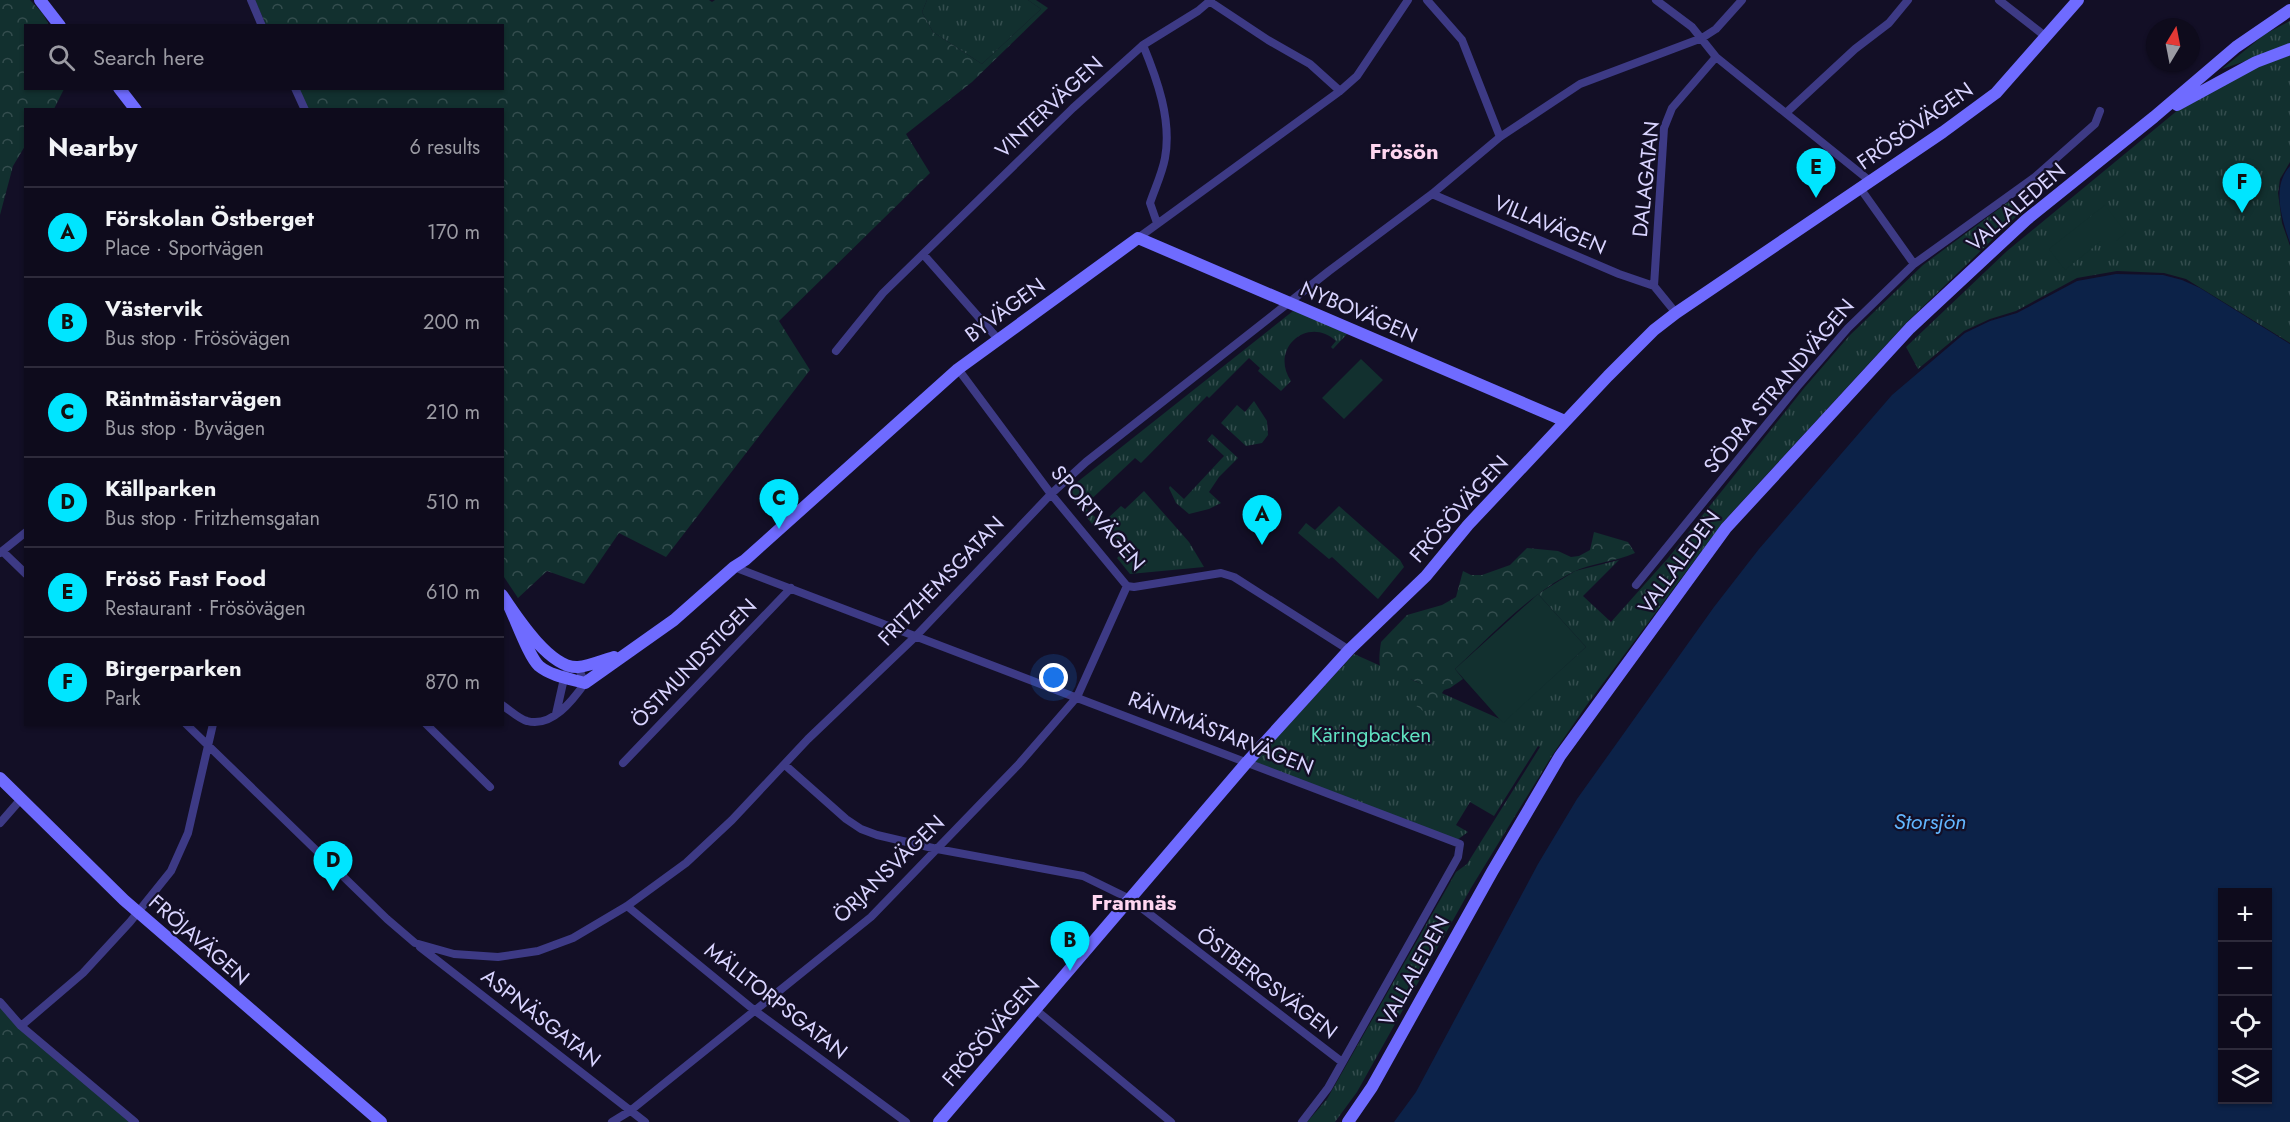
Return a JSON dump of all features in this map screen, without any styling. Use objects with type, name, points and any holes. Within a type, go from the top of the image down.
[{"type":"street","points":[[40,0],[58,24]]},
{"type":"street","points":[[251,0],[261,24]]},
{"type":"street","name":"BYVÄGEN","points":[[585,683],[674,620],[745,560],[958,369],[1340,91],[1357,76],[1408,0]]},
{"type":"street","points":[[1426,0],[1462,40],[1500,137]]},
{"type":"street","name":"FRITZHEMSGATAN","points":[[188,726],[387,919],[415,943],[454,954],[498,957],[538,951],[573,938],[627,906],[686,863],[732,820],[808,739],[916,636],[1051,494],[1086,462],[1288,303],[1432,194],[1500,137],[1580,84],[1702,38],[1716,29],[1742,0]]},
{"type":"street","points":[[1787,112],[1855,49],[1889,22],[1908,0]]},
{"type":"street","points":[[1999,0],[2045,36]]},
{"type":"street","name":"FRÖSÖVÄGEN","points":[[939,1122],[1246,762],[1349,650],[1426,576],[1468,525],[1636,348],[1676,313],[1996,93],[2078,0]]},
{"type":"street","points":[[1210,1],[1268,40],[1310,64],[1340,91]]},
{"type":"street","name":"VINTERVÄGEN","points":[[836,351],[883,293],[1027,152],[1143,45],[1210,1]]},
{"type":"street","points":[[1659,1],[1692,27],[1716,57],[1787,112],[1865,184],[1914,264]]},
{"type":"street","name":"VALLALEDEN","points":[[1348,1122],[1372,1087],[1492,872],[1560,756],[1726,528],[1910,328],[2026,220],[2154,117],[2236,47],[2290,10]]},
{"type":"street","points":[[1143,45],[1157,79],[1167,144],[1165,161],[1150,203],[1157,223]]},
{"type":"street","name":"VALLALEDEN","points":[[2154,117],[2256,62],[2290,49]]},
{"type":"street","name":"DALAGATAN","points":[[1654,286],[1664,128],[1672,108],[1716,57]]},
{"type":"street","points":[[121,90],[134,108]]},
{"type":"street","points":[[295,90],[304,108]]},
{"type":"street","name":"SÖDRA STRANDVÄGEN","points":[[1636,585],[1848,328],[1914,264],[2035,177],[2095,124],[2100,111]]},
{"type":"street","name":"VILLAVÄGEN","points":[[1432,194],[1619,274],[1654,286]]},
{"type":"street","name":"NYBOVÄGEN","points":[[1138,238],[1566,422]]},
{"type":"street","points":[[923,254],[999,339]]},
{"type":"street","points":[[1654,286],[1676,313]]},
{"type":"street","name":"SPORTVÄGEN","points":[[958,369],[1051,494],[1127,586],[1134,587],[1221,573],[1234,577],[1349,650]]},
{"type":"street","points":[[24,534],[1,552],[24,571]]},
{"type":"street","name":"RÄNTMÄSTARVÄGEN","points":[[734,567],[1460,844],[1458,857],[1342,1062]]},
{"type":"street","name":"ÖRJANSVÄGEN","points":[[612,1122],[630,1111],[871,917],[1019,764],[1077,698],[1127,586]]},
{"type":"street","name":"ÖSTMUNDSTIGEN","points":[[623,763],[791,588]]},
{"type":"street","points":[[504,598],[542,649],[574,666],[585,683]]},
{"type":"street","points":[[509,606],[527,647],[539,666],[563,677],[585,683]]},
{"type":"street","name":"BYVÄGEN","points":[[574,666],[623,655]]},
{"type":"street","points":[[556,714],[563,677],[574,666]]},
{"type":"street","points":[[504,706],[528,721],[547,720],[570,705],[585,683]]},
{"type":"street","points":[[21,1026],[83,973],[171,871],[188,833],[213,726]]},
{"type":"street","points":[[428,726],[490,787]]},
{"type":"street","name":"ÖSTBERGSVÄGEN","points":[[785,765],[846,819],[861,829],[937,849],[1083,876],[1130,899],[1342,1062]]},
{"type":"street","name":"FRÖJAVÄGEN","points":[[0,778],[138,912],[237,1000],[381,1122]]},
{"type":"street","points":[[0,823],[21,799]]},
{"type":"street","name":"MÄLLTORPSGATAN","points":[[627,906],[754,1010],[906,1122]]},
{"type":"street","name":"ASPNÄSGATAN","points":[[415,943],[645,1122]]},
{"type":"street","points":[[0,1002],[21,1026],[135,1122]]},
{"type":"street","points":[[1036,1010],[1171,1122]]},
{"type":"street","points":[[1302,1122],[1318,1102],[1342,1062]]},
{"type":"green space","points":[[0,0],[30,0],[48,24],[24,24],[24,90],[64,90],[54,108],[24,108],[24,148],[13,166],[0,215]]},
{"type":"green space","points":[[255,0],[709,0],[712,2],[715,0],[927,0],[922,12],[933,32],[982,64],[1041,9],[1028,0],[1036,0],[1048,8],[972,82],[906,134],[930,173],[779,321],[810,370],[666,557],[619,533],[584,584],[547,571],[518,598],[504,577],[504,108],[308,108],[298,90],[504,90],[504,24],[266,24]]},
{"type":"green space","points":[[927,0],[1028,0],[1041,9],[982,64],[933,32],[922,12]]},
{"type":"green space","points":[[2290,21],[2290,46],[2222,69],[2265,34]]},
{"type":"green space","points":[[2290,55],[2290,162],[2280,179],[2278,193],[2282,223],[2290,246],[2290,343],[2186,279],[2164,273],[2117,271],[2077,278],[2016,311],[1990,319],[1964,331],[1918,369],[1906,347],[2007,251],[2184,105],[2248,71]]},
{"type":"green space","name":"Käringbacken","points":[[2011,200],[2021,212],[1906,323],[1724,521],[1553,754],[1471,888],[1357,1092],[1335,1122],[1307,1122],[1327,1099],[1456,872],[1467,864],[1540,747],[1538,746],[1494,816],[1470,802],[1456,825],[1468,832],[1457,840],[1254,762],[1354,654],[1503,722],[1586,647],[1538,594],[1575,571],[1619,560],[1583,596],[1611,622],[1669,557],[1805,387],[1850,335],[1923,265]]},
{"type":"green space","points":[[2105,205],[2126,233],[2116,241],[2101,241],[2065,270],[2049,249]]},
{"type":"green space","points":[[1293,311],[1347,334],[1333,349],[1331,347],[1336,341],[1325,334],[1314,332],[1295,339],[1288,347],[1285,358],[1285,369],[1291,381],[1281,391],[1258,371],[1260,368],[1249,358],[1209,398],[1207,396],[1141,463],[1135,458],[1084,506],[1097,519],[1092,524],[1069,495],[1068,490]]},
{"type":"green space","points":[[1361,359],[1383,380],[1344,419],[1322,398]]},
{"type":"green space","points":[[1254,401],[1267,421],[1268,435],[1262,443],[1246,446],[1221,423],[1237,405],[1245,412]]},
{"type":"green space","points":[[1212,434],[1238,458],[1219,477],[1209,492],[1221,503],[1189,514],[1176,503],[1169,488],[1170,486],[1184,499],[1224,456],[1207,440]]},
{"type":"green space","points":[[1144,491],[1189,542],[1204,567],[1130,574],[1117,558],[1123,552],[1107,519],[1121,506],[1125,509]]},
{"type":"green space","points":[[1339,506],[1400,560],[1404,567],[1378,599],[1332,557],[1329,559],[1298,533],[1306,523],[1315,530]]},
{"type":"green space","points":[[1594,532],[1628,542],[1635,553],[1587,566],[1541,592],[1455,669],[1463,679],[1444,690],[1442,693],[1444,703],[1440,708],[1423,711],[1415,705],[1421,684],[1389,676],[1380,668],[1381,642],[1407,615],[1442,605],[1456,597],[1463,571],[1471,575],[1482,575],[1510,565],[1527,548],[1558,551],[1571,557],[1579,556],[1590,550]]},
{"type":"green space","points":[[1538,594],[1586,647],[1503,723],[1455,669]]},
{"type":"green space","points":[[0,1006],[131,1122],[0,1122]]},
{"type":"water","points":[[2290,166],[2290,243],[2281,214],[2280,193],[2284,174]]},
{"type":"water","name":"Storsjön","points":[[2116,274],[2163,275],[2200,288],[2290,344],[2290,1122],[1394,1122],[1416,1092],[1538,864],[1577,799],[1714,607],[1759,549],[1892,395],[1965,333],[1990,321],[2017,313],[2077,281]]},
{"type":"place","name":"Frösö Fast Food","points":[[1816,198]]},
{"type":"place","name":"Birgerparken","points":[[2242,213]]},
{"type":"place","name":"Räntmästarvägen","points":[[779,529]]},
{"type":"place","name":"Förskolan Östberget","points":[[1262,545]]},
{"type":"place","name":"Källparken","points":[[333,891]]},
{"type":"place","name":"Västervik","points":[[1070,971]]},
{"type":"district","name":"Frösön","points":[[1404,151]]},
{"type":"district","name":"Framnäs","points":[[1134,902]]}]
